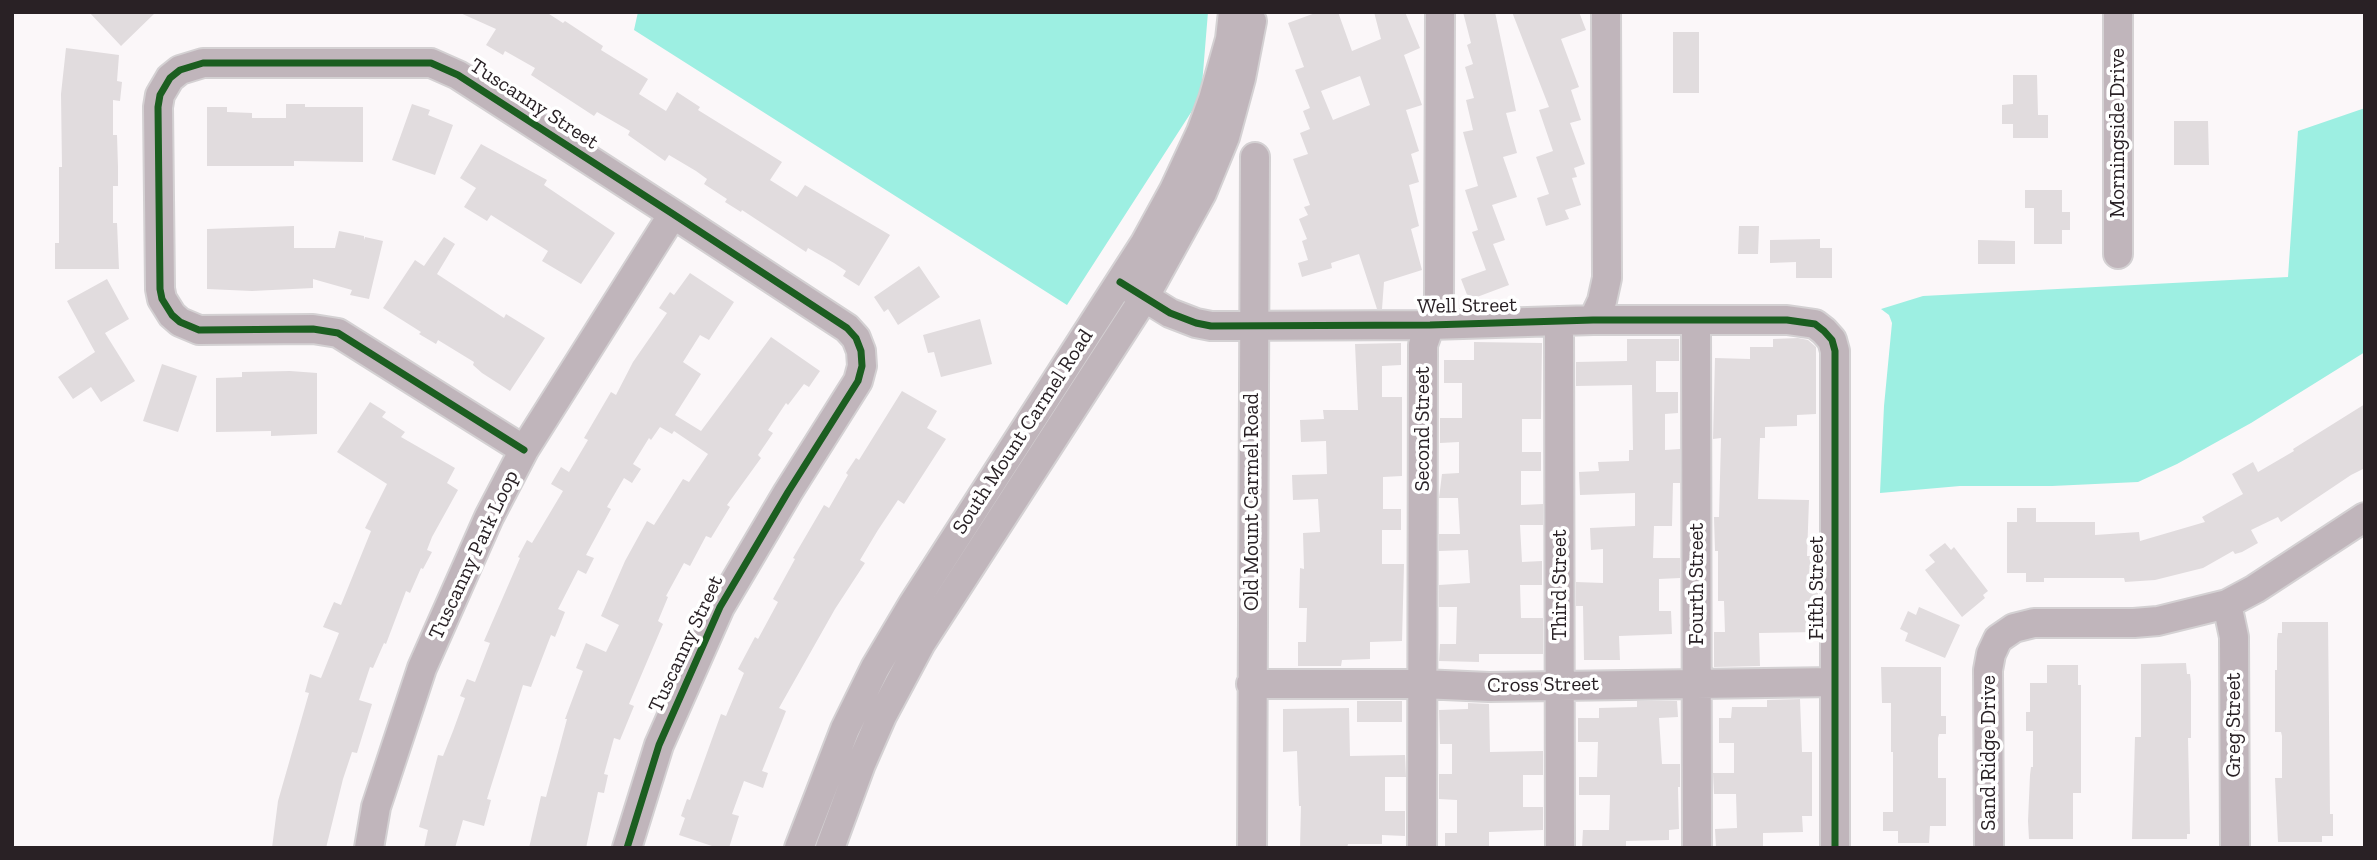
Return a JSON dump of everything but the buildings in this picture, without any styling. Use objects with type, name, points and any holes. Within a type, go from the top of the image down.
[{"type":"street","name":"South Mount Carmel Road","points":[[799,848],[845,729],[875,668],[919,594],[1160,218],[1201,132],[1222,70],[1234,12]]},
{"type":"street","name":"South Mount Carmel Road","points":[[830,848],[861,764],[882,716],[914,655],[1144,298],[1202,193],[1225,137],[1241,78],[1253,12]]},
{"type":"street","name":"Second Street","points":[[1422,848],[1423,345],[1439,300],[1440,12]]},
{"type":"street","points":[[1593,320],[1607,278],[1606,12]]},
{"type":"street","name":"Morningside Drive","points":[[2118,12],[2118,254]]},
{"type":"street","name":"Tuscanny Street","points":[[524,450],[338,333],[313,329],[199,330],[180,322],[172,315],[162,299],[160,289],[158,107],[164,86],[180,71],[203,63],[431,63],[458,75],[673,214],[847,328],[856,338],[861,351],[862,366],[858,381],[766,527],[709,630],[659,745],[627,848]]},
{"type":"street","name":"Old Mount Carmel Road","points":[[1252,848],[1255,157]]},
{"type":"street","name":"Tuscanny Park Loop","points":[[369,848],[376,807],[422,668],[489,517],[524,450],[673,214]]},
{"type":"street","name":"Well Street","points":[[1120,282],[1170,313],[1196,323],[1218,327],[1696,320],[1802,321],[1815,324],[1824,331]]},
{"type":"street","name":"Fourth Street","points":[[1696,320],[1698,848]]},
{"type":"street","name":"Third Street","points":[[1559,321],[1560,848]]},
{"type":"street","name":"Fifth Street","points":[[1824,331],[1832,340],[1835,351],[1835,848]]},
{"type":"street","name":"Sand Ridge Drive","points":[[1989,848],[1988,670],[1998,639],[2014,628],[2034,623],[2146,622],[2182,617],[2227,604],[2255,589],[2365,517]]},
{"type":"street","name":"Greg Street","points":[[2227,604],[2234,637],[2235,848]]},
{"type":"street","name":"Cross Street","points":[[1251,684],[1422,684],[1489,687],[1835,682]]},
{"type":"shaded area","points":[[638,12],[1208,12],[1201,97],[1067,305],[634,30]]},
{"type":"shaded area","points":[[2365,108],[2365,352],[2251,423],[2138,482],[1960,486],[1880,493],[1884,406],[1892,323],[1889,315],[1881,309],[1923,296],[2288,277],[2298,131]]},
{"type":"cycle path","points":[[524,450],[338,333],[313,329],[199,330],[180,322],[172,315],[162,299],[160,289],[158,107],[160,95],[170,78],[180,70],[203,63],[431,63],[458,75],[673,214],[847,328],[856,338],[861,351],[862,366],[858,381],[720,607],[659,745],[627,848]]},
{"type":"cycle path","points":[[1120,282],[1170,313],[1211,326],[1787,320],[1815,324],[1824,331],[1832,340],[1835,351],[1835,848]]}]
